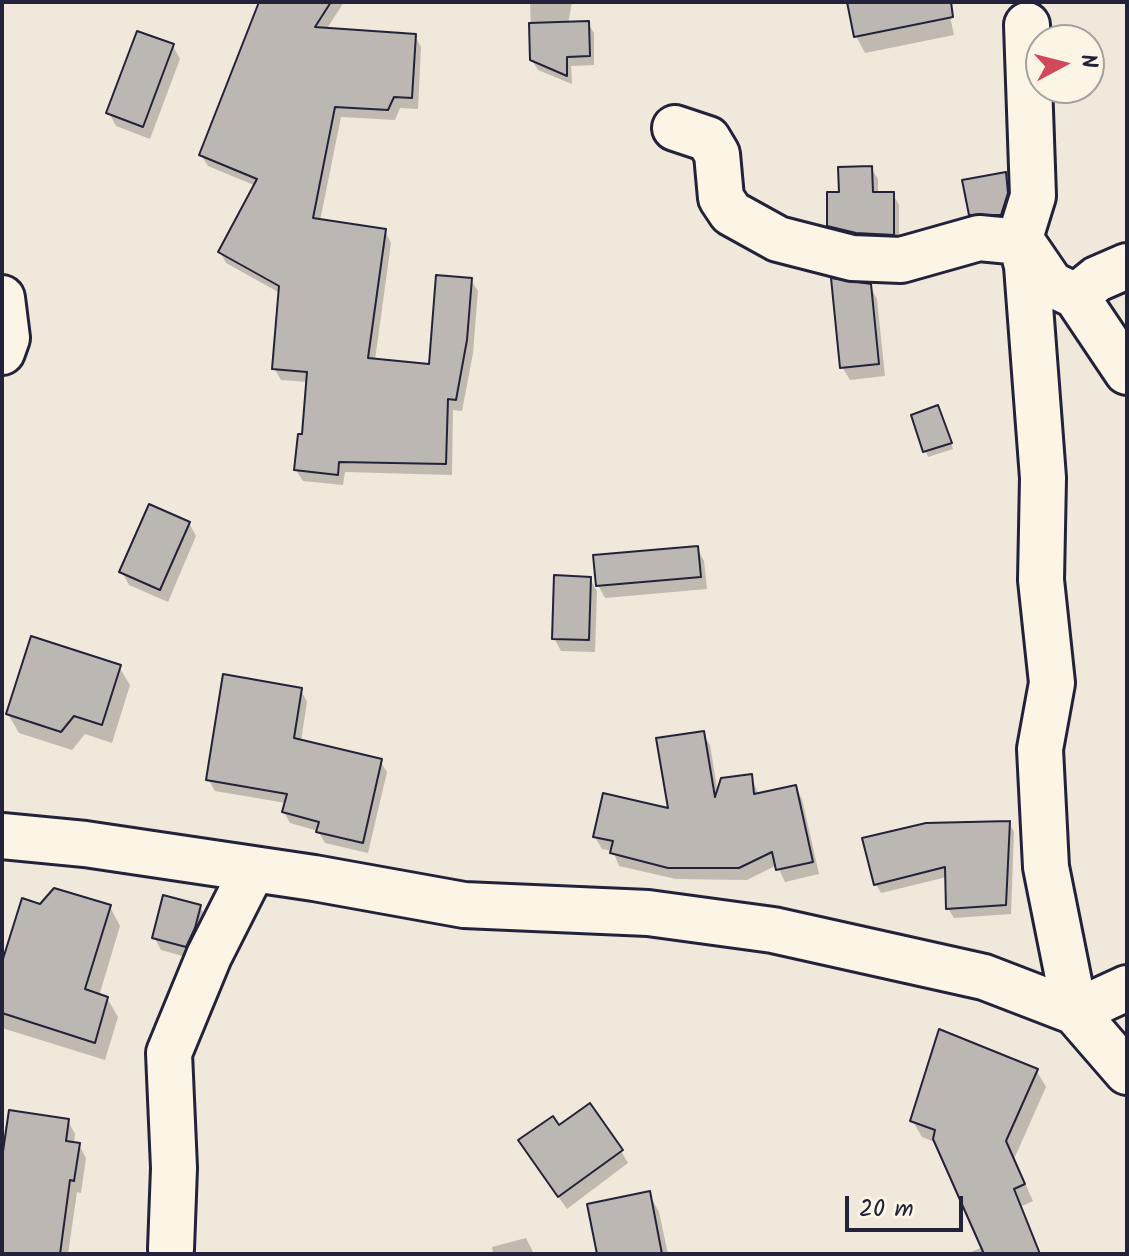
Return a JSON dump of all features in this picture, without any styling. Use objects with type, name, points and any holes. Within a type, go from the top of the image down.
[{"type":"street","points":[[1030,104],[1033,196],[1020,240],[1027,266],[1043,478],[1041,580],[1052,683],[1040,749],[1046,867],[1075,1012]]},
{"type":"street","points":[[675,128],[708,139],[717,154],[721,198],[731,213],[778,239],[852,258],[901,260],[979,238],[1020,240]]},
{"type":"street","points":[[1020,240],[1051,284],[1076,296],[1127,372]]},
{"type":"street","points":[[1076,296],[1097,279],[1127,266]]},
{"type":"street","points":[[2,298],[7,338],[2,352]]},
{"type":"street","points":[[2,836],[85,844],[253,869],[464,905],[648,913],[773,930],[984,977],[1075,1012],[1127,1072]]},
{"type":"street","points":[[171,1249],[174,1168],[169,1053],[209,956],[253,869]]},
{"type":"street","points":[[1075,1012],[1127,988]]},
{"type":"building","points":[[259,2],[331,2],[315,27],[416,34],[412,98],[394,97],[388,110],[335,107],[313,218],[386,229],[368,358],[429,364],[436,275],[472,278],[467,340],[456,400],[448,399],[446,464],[339,462],[338,475],[294,470],[298,434],[302,434],[307,372],[272,369],[279,286],[218,252],[257,179],[199,155]]},
{"type":"building","points":[[847,2],[951,2],[953,17],[854,37]]},
{"type":"building","points":[[589,21],[590,56],[567,57],[567,76],[530,60],[529,23]]},
{"type":"building","points":[[137,31],[174,44],[143,127],[106,113]]},
{"type":"building","points":[[872,166],[873,192],[894,192],[894,235],[856,233],[827,226],[827,192],[839,192],[838,167]]},
{"type":"building","points":[[1006,172],[1008,193],[1001,215],[969,215],[962,180]]},
{"type":"building","points":[[831,278],[871,284],[879,364],[840,368]]},
{"type":"building","points":[[938,405],[952,443],[923,452],[911,415]]},
{"type":"building","points":[[149,504],[190,522],[160,590],[119,572]]},
{"type":"building","points":[[698,546],[701,577],[596,586],[593,555]]},
{"type":"building","points":[[554,575],[591,577],[589,640],[552,639]]},
{"type":"building","points":[[31,636],[121,665],[102,725],[74,716],[61,732],[6,714]]},
{"type":"building","points":[[223,674],[302,688],[294,738],[382,759],[363,843],[316,832],[319,822],[282,812],[287,794],[206,780]]},
{"type":"building","points":[[704,731],[715,797],[721,778],[752,774],[754,794],[796,785],[813,862],[776,870],[772,852],[739,868],[668,868],[610,853],[613,841],[593,837],[603,793],[668,808],[656,738]]},
{"type":"building","points":[[1010,821],[1006,905],[946,909],[945,867],[874,885],[862,838],[926,823]]},
{"type":"building","points":[[54,888],[111,905],[85,989],[108,997],[95,1043],[2,1013],[2,962],[22,898],[40,904]]},
{"type":"building","points":[[163,895],[201,905],[186,947],[152,938]]},
{"type":"building","points":[[939,1029],[1038,1069],[1006,1141],[1025,1184],[1014,1189],[1040,1254],[984,1254],[933,1139],[935,1130],[910,1121]]},
{"type":"building","points":[[590,1103],[623,1150],[558,1197],[518,1140],[553,1116],[559,1125]]},
{"type":"building","points":[[9,1110],[69,1119],[66,1141],[80,1143],[74,1181],[70,1180],[60,1254],[2,1254],[2,1158]]},
{"type":"building","points":[[650,1191],[662,1254],[597,1254],[587,1204]]}]
